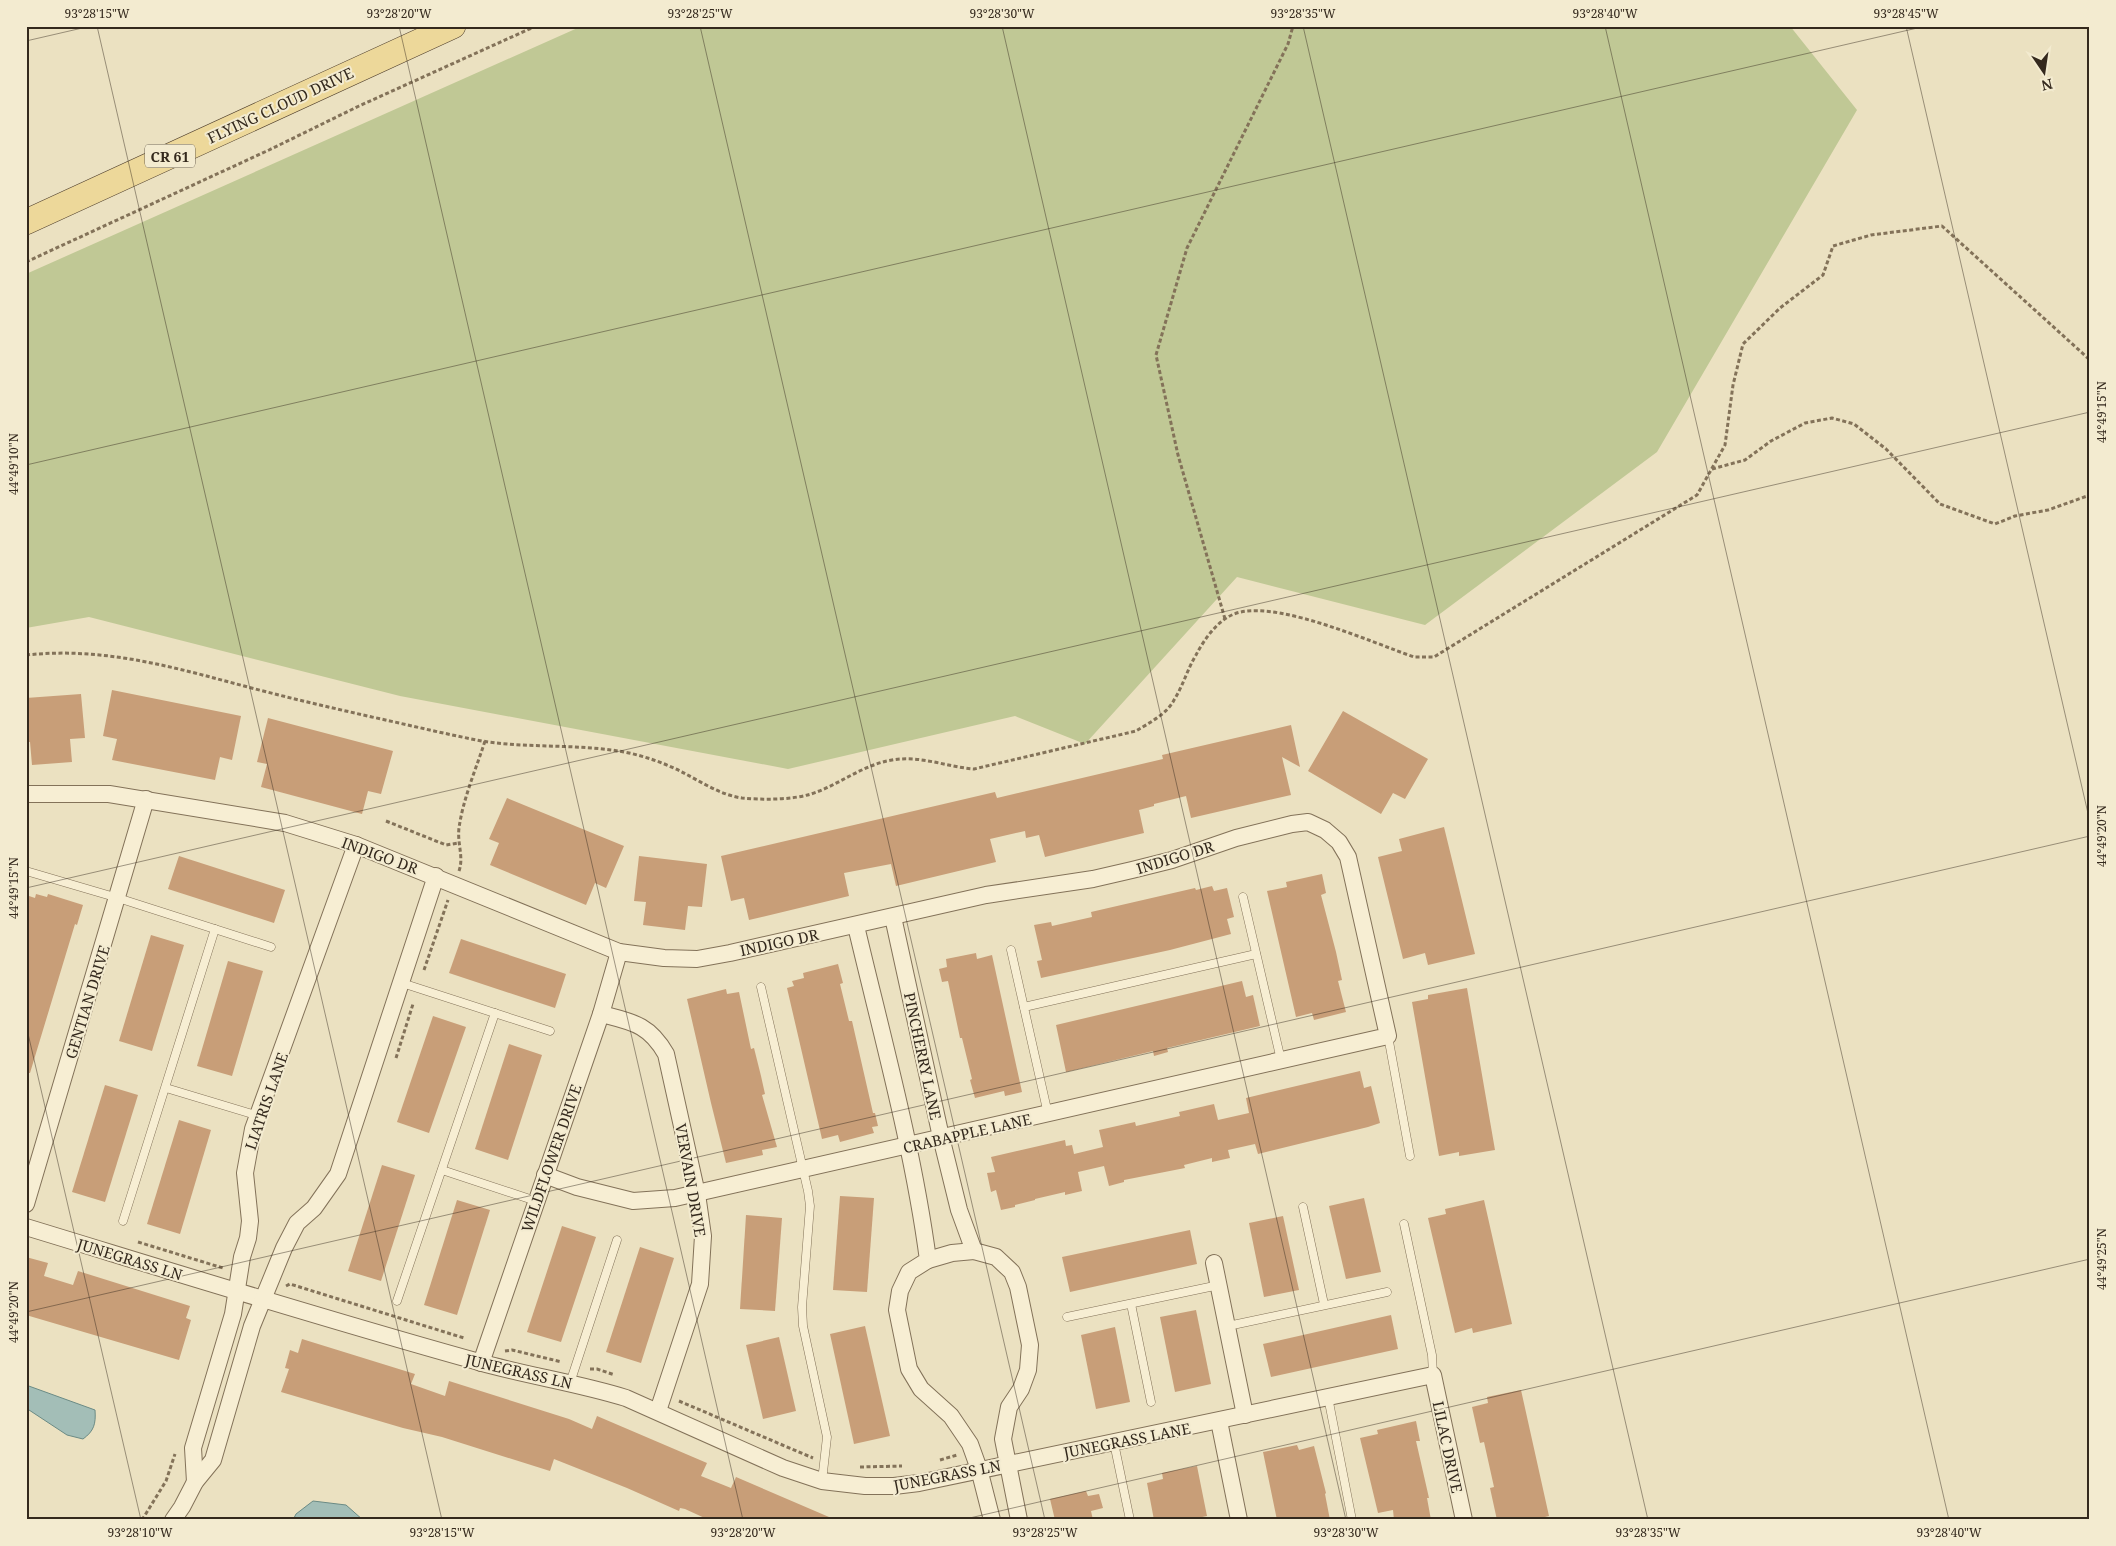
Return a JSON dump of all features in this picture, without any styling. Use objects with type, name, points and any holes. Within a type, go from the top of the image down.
[{"type":"main road","name":"FLYING CLOUD DRIVE","points":[[26,222],[453,26]]},
{"type":"street","name":"INDIGO DR","points":[[26,794],[109,794],[285,823],[356,845],[619,952],[664,958],[697,959],[856,926],[986,895],[1093,879],[1172,860],[1236,838],[1292,824],[1308,822],[1325,830],[1339,842],[1348,857],[1388,1036]]},
{"type":"street","name":"GENTIAN DRIVE","points":[[26,1204],[146,799]]},
{"type":"street","name":"LIATRIS LANE","points":[[195,1482],[193,1448],[233,1314],[242,1257],[248,1238],[250,1221],[245,1173],[253,1129],[356,845]]},
{"type":"street","points":[[172,1520],[182,1507],[195,1482],[213,1460],[252,1326],[284,1248],[297,1222],[314,1208],[338,1174],[436,876]]},
{"type":"street","name":"PINCHERRY LANE","points":[[893,917],[941,1137],[959,1210],[974,1250]]},
{"type":"street","points":[[856,926],[907,1146],[923,1221],[928,1260]]},
{"type":"street","name":"WILDFLOWER DRIVE","points":[[481,1363],[601,1014],[619,952]]},
{"type":"street","name":"VERVAIN DRIVE","points":[[601,1014],[636,1024],[657,1038],[666,1054],[697,1194],[703,1236],[700,1284],[658,1411]]},
{"type":"street","name":"CRABAPPLE LANE","points":[[545,1175],[593,1192],[633,1201],[661,1200],[697,1194],[804,1170],[941,1137],[1388,1036]]},
{"type":"street","name":"JUNEGRASS LN","points":[[26,1227],[263,1300],[481,1363],[618,1395],[784,1468],[822,1481],[865,1486],[894,1486],[919,1483],[1009,1463]]},
{"type":"street","points":[[992,1520],[979,1469],[970,1444],[951,1416],[921,1389],[909,1369],[897,1310],[900,1291],[909,1272],[928,1260],[974,1250],[996,1257],[1012,1272],[1018,1287],[1030,1345],[1028,1370],[1021,1389],[1009,1407],[1003,1439],[1009,1463],[1018,1520]]},
{"type":"street","points":[[1214,1263],[1245,1415]]},
{"type":"street","name":"JUNEGRASS LANE","points":[[1009,1463],[1114,1443],[1433,1375]]},
{"type":"street","name":"LILAC DRIVE","points":[[1433,1375],[1464,1520]]},
{"type":"street","points":[[1219,1421],[1239,1520]]},
{"type":"lane","points":[[26,871],[271,947]]},
{"type":"lane","points":[[1243,897],[1280,1060]]},
{"type":"lane","points":[[123,1220],[215,929]]},
{"type":"lane","points":[[1011,950],[1048,1114]]},
{"type":"lane","points":[[1024,1007],[1256,954]]},
{"type":"lane","points":[[402,983],[550,1032]]},
{"type":"lane","points":[[761,987],[804,1170],[810,1206],[802,1307],[803,1326],[827,1437],[822,1481]]},
{"type":"lane","points":[[397,1301],[495,1013]]},
{"type":"lane","points":[[1388,1036],[1410,1156]]},
{"type":"lane","points":[[166,1088],[259,1116]]},
{"type":"lane","points":[[442,1170],[536,1201]]},
{"type":"lane","points":[[1303,1207],[1324,1304]]},
{"type":"lane","points":[[1404,1224],[1432,1355],[1433,1375]]},
{"type":"lane","points":[[570,1383],[617,1240]]},
{"type":"lane","points":[[1067,1317],[1220,1285]]},
{"type":"lane","points":[[1228,1326],[1387,1292]]},
{"type":"lane","points":[[1130,1304],[1151,1402]]},
{"type":"lane","points":[[1328,1397],[1352,1520]]},
{"type":"lane","points":[[1114,1443],[1130,1520]]},
{"type":"path","points":[[26,262],[269,150],[359,106],[536,26]]},
{"type":"path","points":[[1226,619],[1178,455],[1156,356],[1187,248],[1288,44],[1293,26]]},
{"type":"path","points":[[26,655],[77,653],[143,660],[273,694],[485,741],[602,749],[629,753],[676,769],[723,794],[742,798],[764,799],[810,794],[871,765],[893,760],[914,759],[974,769],[1136,731],[1154,721],[1174,702],[1190,665],[1205,639],[1226,619],[1242,612],[1293,615],[1414,657],[1434,657],[1697,495],[1725,445],[1733,385],[1743,344],[1780,308],[1823,275],[1833,246],[1871,235],[1942,226],[2090,360]]},
{"type":"path","points":[[1712,469],[1746,460],[1771,441],[1805,423],[1832,418],[1854,424],[1886,449],[1940,504],[1995,524],[2015,516],[2048,510],[2090,494]]},
{"type":"path","points":[[386,821],[446,844],[459,844]]},
{"type":"green space","points":[[582,26],[1790,26],[1857,110],[1657,452],[1425,625],[1237,577],[1085,744],[1015,716],[788,769],[400,696],[89,617],[26,628],[26,274]]},
{"type":"water","points":[[26,1385],[95,1410],[95,1423],[90,1433],[83,1439],[67,1435],[26,1408]]},
{"type":"water","points":[[313,1501],[346,1505],[363,1520],[293,1520],[296,1514]]},
{"type":"building","points":[[112,690],[241,716],[232,760],[220,757],[215,780],[112,760],[117,739],[103,736]]},
{"type":"building","points":[[81,694],[85,738],[70,739],[72,762],[32,765],[30,742],[26,742],[26,698]]},
{"type":"building","points":[[1343,711],[1428,759],[1405,799],[1393,793],[1381,814],[1308,771]]},
{"type":"building","points":[[268,718],[393,751],[381,794],[368,791],[362,814],[261,787],[267,764],[257,762]]},
{"type":"building","points":[[1291,725],[1300,767],[1282,757],[1291,795],[1191,818],[1186,796],[1154,804],[1154,806],[1139,810],[1144,833],[1045,857],[1039,835],[1026,838],[1025,831],[990,839],[996,862],[896,886],[891,864],[844,873],[849,896],[749,920],[744,898],[731,901],[721,856],[995,792],[997,798],[1163,759],[1162,755]]},
{"type":"building","points":[[507,798],[624,846],[606,888],[595,883],[586,905],[490,865],[499,843],[489,839]]},
{"type":"building","points":[[1444,827],[1475,954],[1428,965],[1425,953],[1403,959],[1378,857],[1402,851],[1399,839]]},
{"type":"building","points":[[179,856],[285,890],[274,923],[168,889]]},
{"type":"building","points":[[639,856],[707,864],[702,907],[688,906],[685,930],[643,925],[646,902],[634,901]]},
{"type":"building","points":[[1322,874],[1326,893],[1321,895],[1342,980],[1338,981],[1346,1012],[1314,1020],[1312,1013],[1296,1017],[1267,891],[1287,887],[1286,882]]},
{"type":"building","points":[[1212,886],[1214,891],[1227,888],[1234,917],[1227,919],[1231,934],[1170,950],[1041,978],[1037,961],[1042,960],[1034,925],[1051,922],[1052,926],[1092,917],[1091,912],[1195,888],[1196,890]]},
{"type":"building","points":[[36,894],[47,897],[48,894],[83,905],[77,925],[75,924],[30,1073],[26,1073],[26,907],[29,896],[35,898]]},
{"type":"building","points":[[151,935],[184,945],[152,1051],[119,1041]]},
{"type":"building","points":[[461,939],[566,974],[555,1008],[449,973]]},
{"type":"building","points":[[976,953],[977,959],[992,955],[1022,1092],[1005,1096],[1004,1091],[975,1098],[948,981],[942,982],[939,969],[947,967],[946,959]]},
{"type":"building","points":[[228,961],[263,971],[232,1076],[197,1066]]},
{"type":"building","points":[[838,964],[843,983],[840,984],[849,1021],[852,1021],[873,1113],[875,1113],[878,1126],[872,1127],[874,1133],[840,1142],[838,1135],[822,1139],[787,988],[794,986],[792,981],[804,978],[803,973]]},
{"type":"building","points":[[1242,981],[1246,997],[1253,995],[1260,1026],[1167,1048],[1168,1052],[1154,1056],[1153,1051],[1066,1072],[1056,1025]]},
{"type":"building","points":[[1467,988],[1495,1150],[1459,1156],[1459,1152],[1439,1156],[1412,1002],[1428,999],[1428,995]]},
{"type":"building","points":[[726,989],[727,994],[739,992],[751,1049],[754,1048],[761,1076],[765,1094],[762,1095],[777,1147],[762,1150],[763,1155],[726,1163],[687,999]]},
{"type":"building","points":[[433,1016],[466,1027],[429,1133],[397,1122]]},
{"type":"building","points":[[509,1044],[542,1055],[508,1160],[475,1149]]},
{"type":"building","points":[[1360,1071],[1364,1088],[1371,1086],[1380,1123],[1258,1154],[1255,1144],[1228,1150],[1230,1158],[1212,1162],[1212,1158],[1184,1165],[1185,1168],[1124,1180],[1124,1182],[1109,1186],[1104,1166],[1078,1172],[1082,1191],[1065,1195],[1065,1192],[1035,1199],[1001,1210],[996,1190],[991,1192],[987,1173],[995,1172],[991,1157],[1065,1140],[1066,1146],[1072,1145],[1074,1154],[1103,1147],[1099,1130],[1135,1122],[1136,1126],[1180,1116],[1179,1112],[1214,1104],[1218,1120],[1249,1113],[1246,1098]]},
{"type":"building","points":[[105,1085],[138,1095],[105,1202],[72,1192]]},
{"type":"building","points":[[179,1120],[211,1130],[180,1234],[147,1224]]},
{"type":"building","points":[[382,1165],[415,1175],[381,1281],[348,1271]]},
{"type":"building","points":[[840,1196],[874,1198],[867,1292],[833,1290]]},
{"type":"building","points":[[1364,1198],[1381,1272],[1346,1279],[1329,1206]]},
{"type":"building","points":[[457,1200],[490,1210],[457,1315],[424,1305]]},
{"type":"building","points":[[1484,1200],[1512,1324],[1473,1333],[1472,1328],[1455,1333],[1428,1218],[1446,1214],[1445,1209]]},
{"type":"building","points":[[746,1215],[782,1218],[775,1311],[740,1309]]},
{"type":"building","points":[[1283,1216],[1299,1290],[1264,1297],[1249,1223]]},
{"type":"building","points":[[562,1226],[596,1237],[561,1342],[527,1332]]},
{"type":"building","points":[[1190,1230],[1197,1264],[1070,1292],[1062,1257]]},
{"type":"building","points":[[640,1247],[674,1258],[641,1363],[606,1352]]},
{"type":"building","points":[[26,1257],[48,1263],[44,1276],[73,1285],[78,1271],[190,1306],[186,1318],[191,1320],[179,1360],[26,1315]]},
{"type":"building","points":[[1196,1310],[1211,1384],[1175,1392],[1160,1317]]},
{"type":"building","points":[[1391,1315],[1398,1349],[1271,1377],[1263,1344]]},
{"type":"building","points":[[865,1326],[890,1436],[854,1444],[830,1334]]},
{"type":"building","points":[[1115,1327],[1130,1402],[1096,1409],[1081,1335]]},
{"type":"building","points":[[779,1337],[796,1411],[763,1419],[746,1345]]},
{"type":"building","points":[[302,1339],[415,1374],[411,1384],[445,1396],[449,1381],[569,1419],[592,1429],[597,1416],[707,1463],[701,1476],[731,1488],[736,1477],[836,1520],[709,1520],[685,1509],[680,1508],[679,1511],[554,1459],[550,1471],[442,1437],[403,1428],[281,1392],[289,1369],[285,1368],[290,1350],[298,1353]]},
{"type":"building","points":[[1521,1390],[1549,1516],[1533,1520],[1497,1520],[1490,1488],[1494,1487],[1484,1442],[1480,1443],[1472,1407],[1488,1403],[1487,1397]]},
{"type":"building","points":[[1416,1421],[1420,1441],[1416,1441],[1429,1498],[1427,1498],[1431,1520],[1394,1520],[1393,1510],[1378,1513],[1360,1438],[1378,1434],[1377,1430]]},
{"type":"building","points":[[1297,1445],[1299,1450],[1314,1446],[1326,1493],[1330,1520],[1277,1520],[1263,1452]]},
{"type":"building","points":[[1197,1466],[1207,1516],[1188,1520],[1154,1520],[1147,1483],[1163,1479],[1162,1473]]},
{"type":"building","points":[[1086,1491],[1088,1496],[1099,1494],[1103,1508],[1091,1511],[1093,1520],[1055,1520],[1050,1499]]}]
